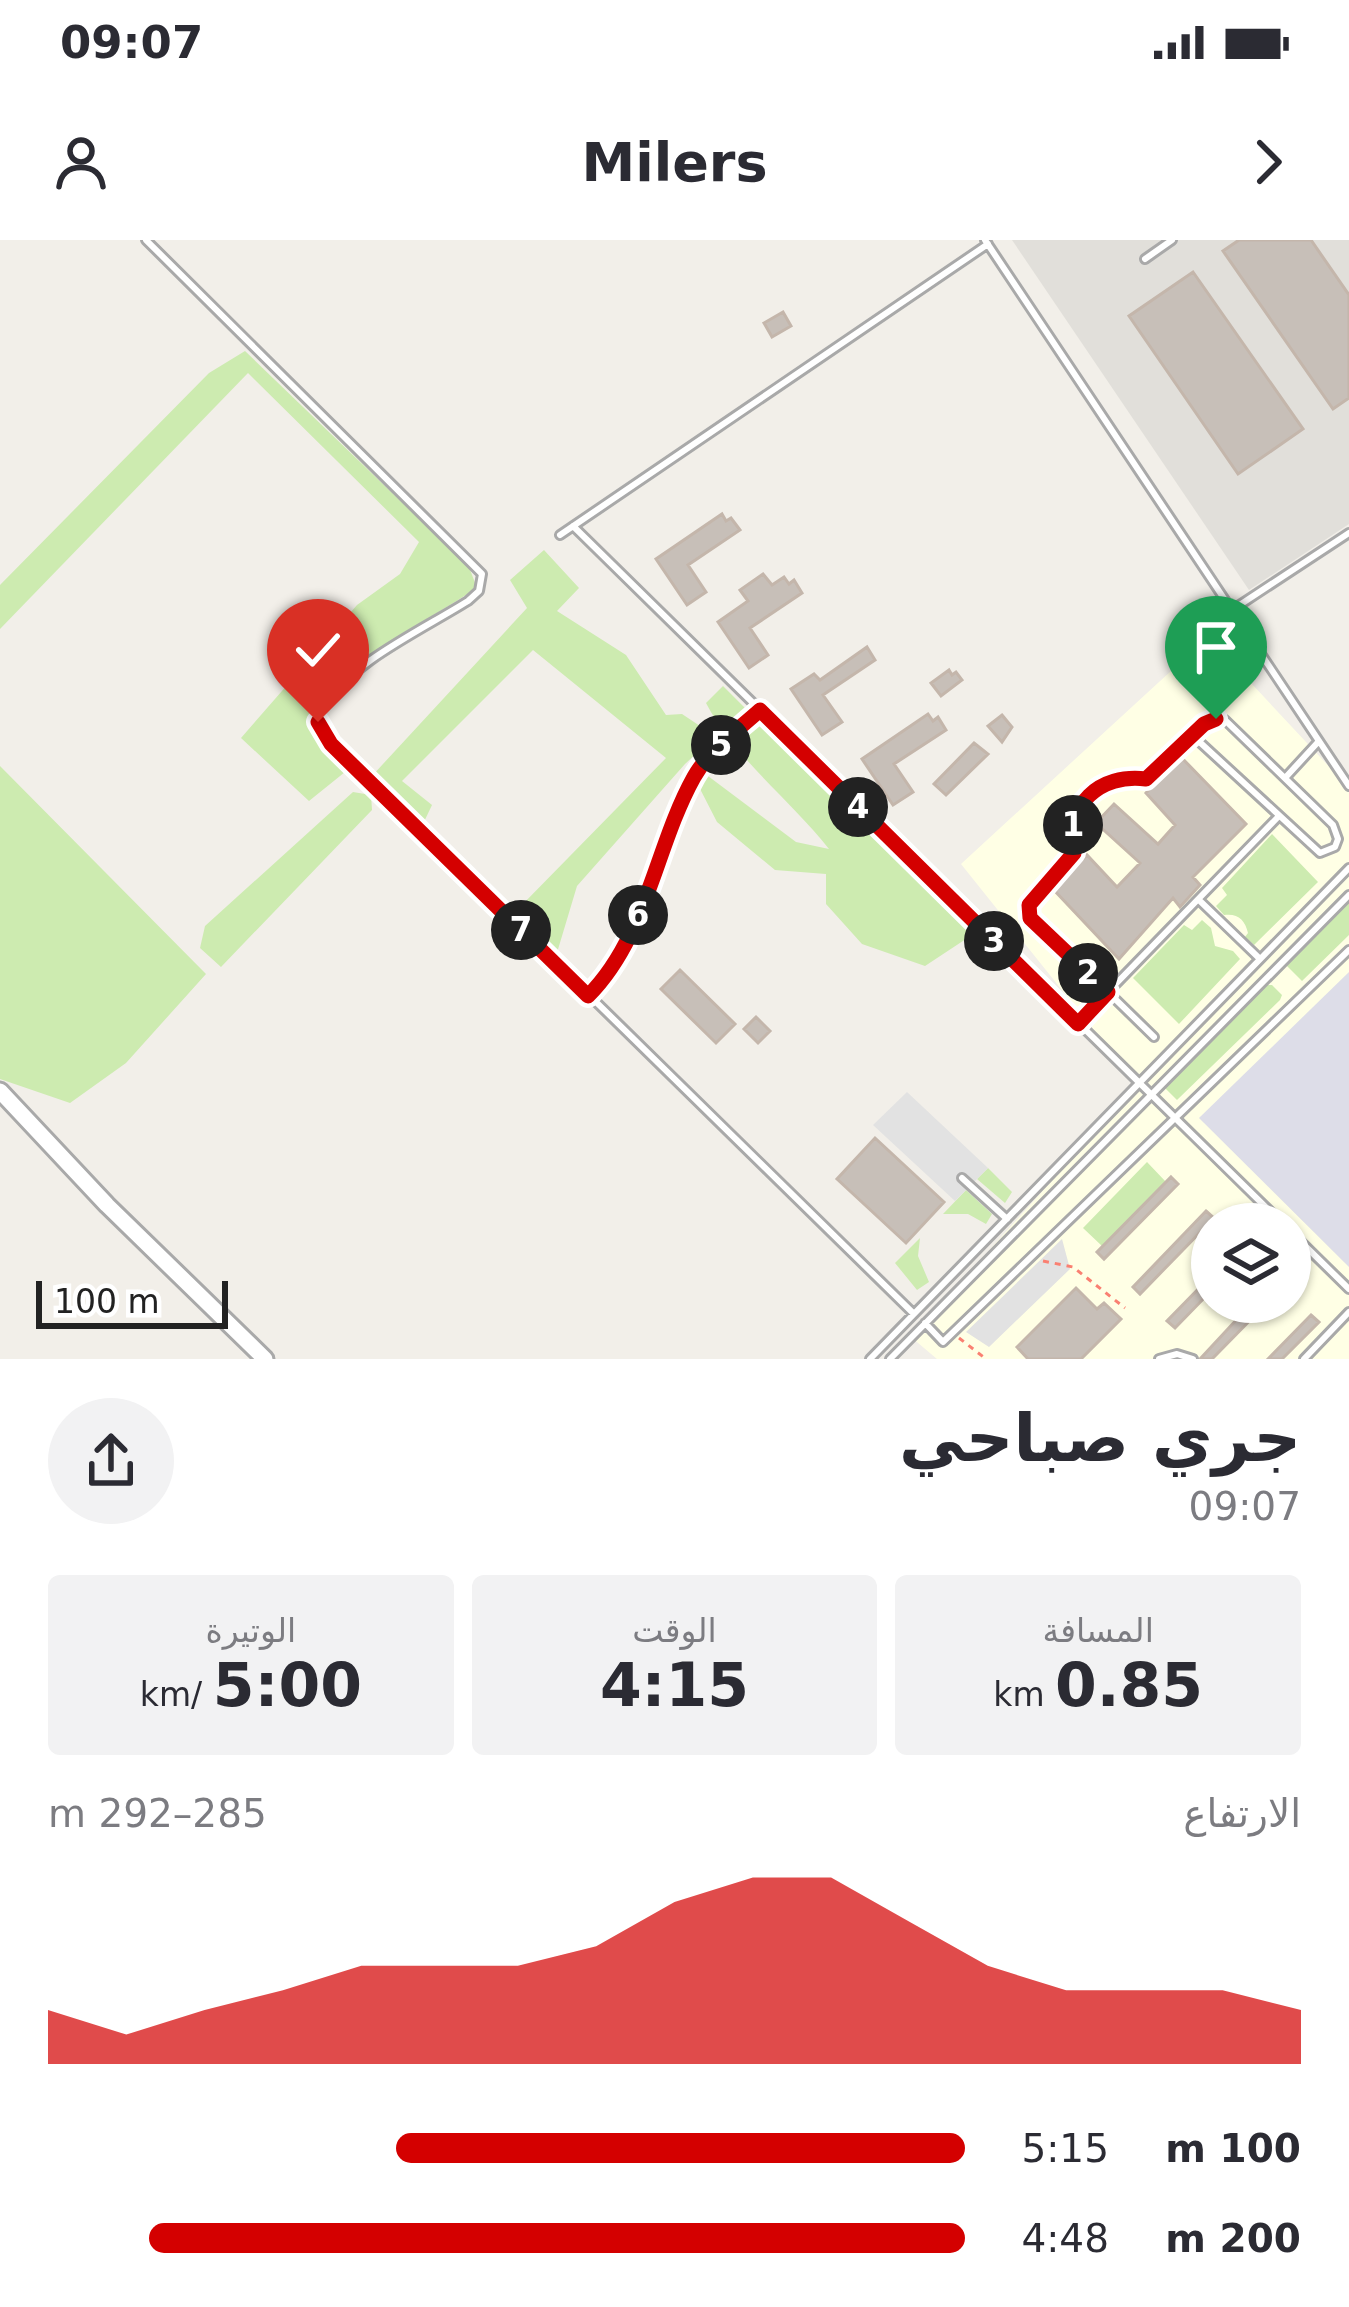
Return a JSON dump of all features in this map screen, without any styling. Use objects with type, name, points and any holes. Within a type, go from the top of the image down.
[{"type":"street","points":[[0,1091],[107,1205],[265,1359]]},
{"type":"lane","points":[[146,240],[478,568],[482,583],[478,591],[353,674],[327,698],[318,722],[331,744],[914,1314]]},
{"type":"lane","points":[[1144,259],[1172,240]]},
{"type":"lane","points":[[560,535],[987,242],[1349,786]]},
{"type":"lane","points":[[573,526],[1261,1203]]},
{"type":"lane","points":[[1232,610],[1349,532]]},
{"type":"lane","points":[[1154,1037],[1030,918],[1029,905],[1074,853],[1073,825],[1090,792],[1109,781],[1146,779],[1192,736],[1210,720],[1225,720],[1333,824],[1338,839],[1334,847],[1320,853],[1192,736]]},
{"type":"lane","points":[[1285,778],[1319,741]]},
{"type":"lane","points":[[1078,1024],[1278,817]]},
{"type":"lane","points":[[870,1359],[1349,868]]},
{"type":"lane","points":[[890,1359],[1349,895]]},
{"type":"lane","points":[[1200,901],[1260,959]]},
{"type":"lane","points":[[925,1323],[943,1342],[1349,950]]},
{"type":"lane","points":[[962,1178],[1007,1219]]},
{"type":"lane","points":[[1311,1252],[1349,1289]]},
{"type":"lane","points":[[1304,1359],[1349,1312]]},
{"type":"lane","points":[[1159,1359],[1178,1354],[1193,1359]]},
{"type":"path","points":[[588,996],[610,970],[633,928],[697,771],[760,710]]},
{"type":"path","points":[[1030,1258],[1073,1267],[1125,1308]]},
{"type":"path","points":[[952,1333],[986,1359]]},
{"type":"shaded area","points":[[1012,240],[1349,240],[1349,524],[1249,590]]},
{"type":"shaded area","points":[[1208,637],[1349,788],[1349,1359],[937,1359],[911,1337],[1138,1085],[961,864]]},
{"type":"shaded area","points":[[1349,972],[1349,1267],[1311,1229],[1311,1203],[1285,1203],[1199,1118]]},
{"type":"shaded area","points":[[907,1092],[988,1168],[955,1201],[873,1125]]},
{"type":"shaded area","points":[[1062,1239],[1070,1269],[989,1347],[966,1332]]},
{"type":"green space","points":[[245,351],[469,567],[477,588],[382,648],[318,705],[307,724],[345,772],[309,801],[241,738],[357,605],[400,574],[419,542],[248,373],[0,629],[0,585],[209,373]]},
{"type":"green space","points":[[544,550],[579,588],[557,611],[626,655],[666,715],[682,714],[715,736],[577,886],[556,956],[509,908],[520,907],[666,758],[533,650],[402,781],[432,805],[422,826],[371,777],[527,608],[510,580]]},
{"type":"green space","points":[[723,686],[972,935],[925,966],[862,944],[826,904],[826,874],[775,870],[717,822],[697,783],[704,773],[796,842],[829,849],[718,723],[706,703]]},
{"type":"green space","points":[[0,766],[206,974],[126,1063],[70,1103],[0,1079]]},
{"type":"green space","points":[[353,792],[371,795],[372,810],[221,967],[200,948],[205,926]]},
{"type":"green space","points":[[1272,834],[1318,882],[1254,945],[1245,937],[1243,921],[1224,915],[1216,906],[1227,895],[1222,888]]},
{"type":"green space","points":[[1349,900],[1349,935],[1302,981],[1286,965]]},
{"type":"green space","points":[[1202,920],[1211,928],[1215,946],[1233,951],[1240,959],[1179,1024],[1133,978],[1184,925],[1192,930]]},
{"type":"green space","points":[[1265,985],[1282,995],[1280,1000],[1177,1100],[1164,1087]]},
{"type":"green space","points":[[1147,1162],[1166,1182],[1102,1246],[1083,1228]]},
{"type":"green space","points":[[988,1168],[1012,1192],[1005,1203],[977,1179]]},
{"type":"green space","points":[[966,1190],[992,1214],[986,1224],[968,1214],[943,1214]]},
{"type":"green space","points":[[920,1238],[918,1256],[929,1282],[917,1290],[895,1263]]},
{"type":"building","points":[[1239,240],[1311,240],[1349,295],[1349,398],[1333,409],[1223,251]]},
{"type":"building","points":[[1193,272],[1303,429],[1238,474],[1129,316]]},
{"type":"building","points":[[783,312],[791,326],[772,337],[764,323]]},
{"type":"building","points":[[722,514],[740,530],[688,565],[706,592],[687,605],[656,559]]},
{"type":"building","points":[[763,574],[772,585],[784,577],[789,584],[794,580],[802,593],[750,628],[768,655],[749,668],[718,622],[748,601],[740,590]]},
{"type":"building","points":[[867,647],[875,660],[823,695],[842,722],[822,735],[791,689],[814,674],[820,680]]},
{"type":"building","points":[[949,670],[962,680],[941,696],[931,683]]},
{"type":"building","points":[[928,714],[933,721],[938,717],[946,730],[894,764],[913,792],[893,805],[862,759]]},
{"type":"building","points":[[1002,715],[1012,727],[1002,742],[988,726]]},
{"type":"building","points":[[974,743],[988,754],[946,795],[934,784]]},
{"type":"building","points":[[1180,756],[1246,824],[1193,877],[1200,885],[1180,907],[1173,898],[1119,959],[1053,889],[1087,855],[1117,887],[1140,863],[1096,823],[1114,804],[1158,844],[1175,825],[1146,793]]},
{"type":"building","points":[[680,970],[735,1024],[716,1043],[661,989]]},
{"type":"building","points":[[756,1017],[770,1031],[758,1043],[744,1029]]},
{"type":"building","points":[[875,1138],[944,1202],[906,1243],[837,1179]]},
{"type":"building","points":[[1171,1177],[1178,1184],[1104,1259],[1097,1252]]},
{"type":"building","points":[[1191,1227],[1191,1242],[1140,1294],[1133,1287]]},
{"type":"building","points":[[1076,1288],[1097,1309],[1104,1303],[1121,1319],[1081,1359],[1028,1359],[1017,1347]]},
{"type":"building","points":[[1191,1296],[1191,1312],[1175,1328],[1167,1321]]},
{"type":"building","points":[[1311,1315],[1319,1322],[1282,1359],[1268,1359],[1303,1323],[1311,1323]]},
{"type":"building","points":[[1233,1323],[1247,1323],[1212,1359],[1200,1359]]},
{"type":"route","points":[[318,722],[331,744],[588,996],[619,956],[633,928],[697,771],[760,710],[1078,1024],[1108,992],[1030,918],[1029,905],[1074,853],[1073,825],[1090,792],[1109,781],[1146,779],[1204,724],[1216,719]]}]
